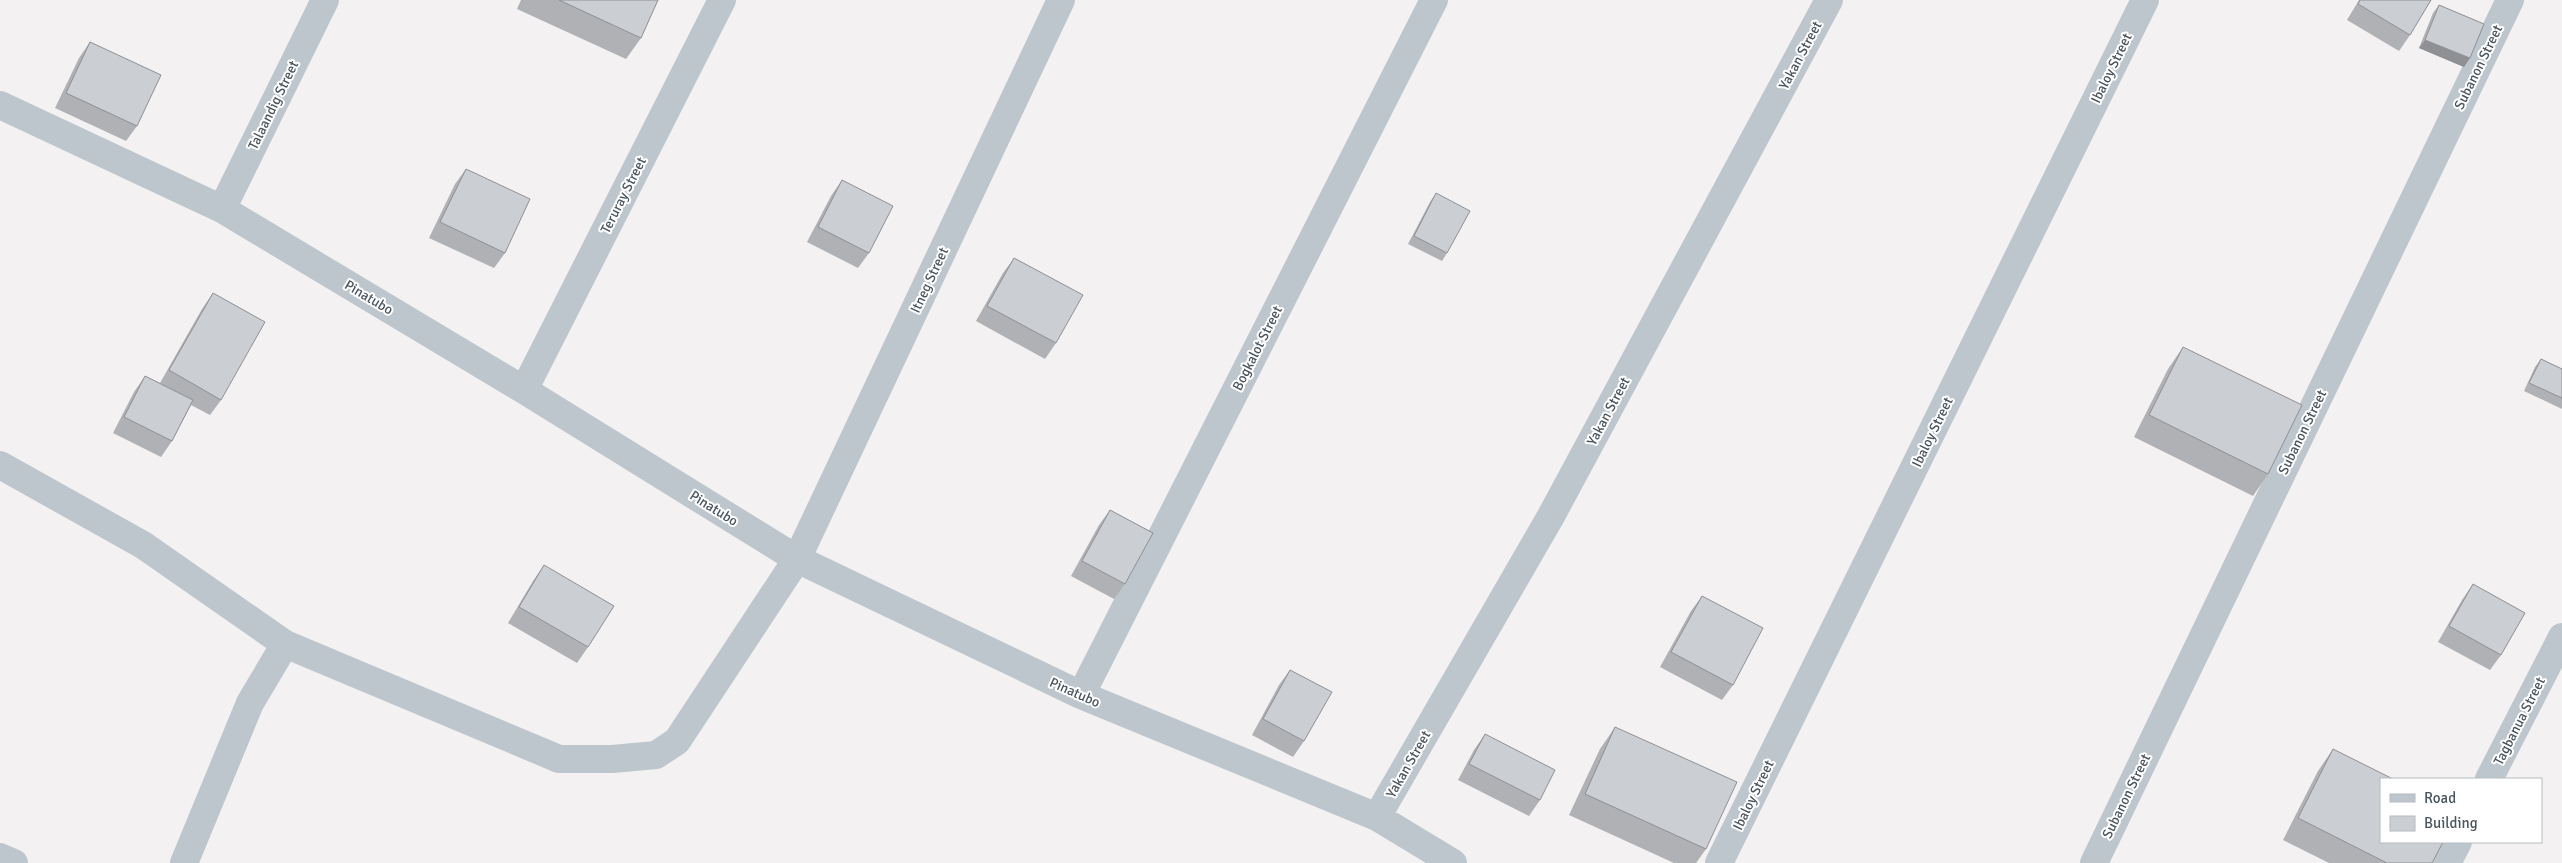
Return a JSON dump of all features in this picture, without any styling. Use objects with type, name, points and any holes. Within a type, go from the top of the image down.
[{"type":"street","name":"Talaandig Street","points":[[222,210],[325,0]]},
{"type":"street","name":"Teruray Street","points":[[524,390],[722,0]]},
{"type":"street","name":"Itneg Street","points":[[0,465],[143,545],[285,644],[559,759],[612,759],[656,755],[677,741],[797,559],[1061,0]]},
{"type":"street","name":"Bogkalot Street","points":[[1081,696],[1434,0]]},
{"type":"street","name":"Yakan Street","points":[[1376,818],[1551,516],[1829,0]]},
{"type":"street","name":"Ibaloy Street","points":[[1719,863],[2145,0]]},
{"type":"street","name":"Subanon Street","points":[[2094,863],[2510,0]]},
{"type":"street","name":"Pinatubo","points":[[0,105],[222,210],[524,390],[797,559],[1081,696],[1376,818],[1453,863]]},
{"type":"street","name":"Tagbanua Street","points":[[2491,778],[2562,637]]},
{"type":"street","points":[[184,863],[250,703],[285,644]]},
{"type":"street","points":[[2447,863],[2457,843]]},
{"type":"street","points":[[0,857],[14,863]]},
{"type":"building","points":[[559,0],[658,0],[641,38]]},
{"type":"building","points":[[2360,0],[2431,0],[2410,35],[2358,4]]},
{"type":"building","points":[[2439,5],[2484,24],[2470,58],[2425,40]]},
{"type":"building","points":[[90,42],[161,75],[137,126],[66,93]]},
{"type":"building","points":[[466,169],[530,199],[505,253],[440,222]]},
{"type":"building","points":[[842,180],[893,206],[869,253],[818,227]]},
{"type":"building","points":[[1436,193],[1470,211],[1447,253],[1414,236]]},
{"type":"building","points":[[1014,258],[1083,295],[1056,343],[987,306]]},
{"type":"building","points":[[213,293],[265,322],[221,400],[169,370]]},
{"type":"building","points":[[2183,347],[2302,405],[2268,474],[2149,415]]},
{"type":"building","points":[[2541,359],[2562,369],[2562,398],[2529,383]]},
{"type":"building","points":[[145,376],[193,400],[172,441],[124,417]]},
{"type":"building","points":[[1110,510],[1153,533],[1125,584],[1082,561]]},
{"type":"building","points":[[544,565],[614,606],[588,647],[519,607]]},
{"type":"building","points":[[2473,584],[2525,613],[2501,655],[2449,626]]},
{"type":"building","points":[[1702,596],[1763,628],[1733,685],[1671,652]]},
{"type":"building","points":[[1290,670],[1332,692],[1304,741],[1263,719]]},
{"type":"building","points":[[1615,727],[1737,782],[1706,849],[1585,794]]},
{"type":"building","points":[[1485,734],[1555,770],[1540,800],[1469,764]]},
{"type":"building","points":[[2333,749],[2391,778],[2380,778],[2380,843],[2442,843],[2432,863],[2387,863],[2298,818]]}]
